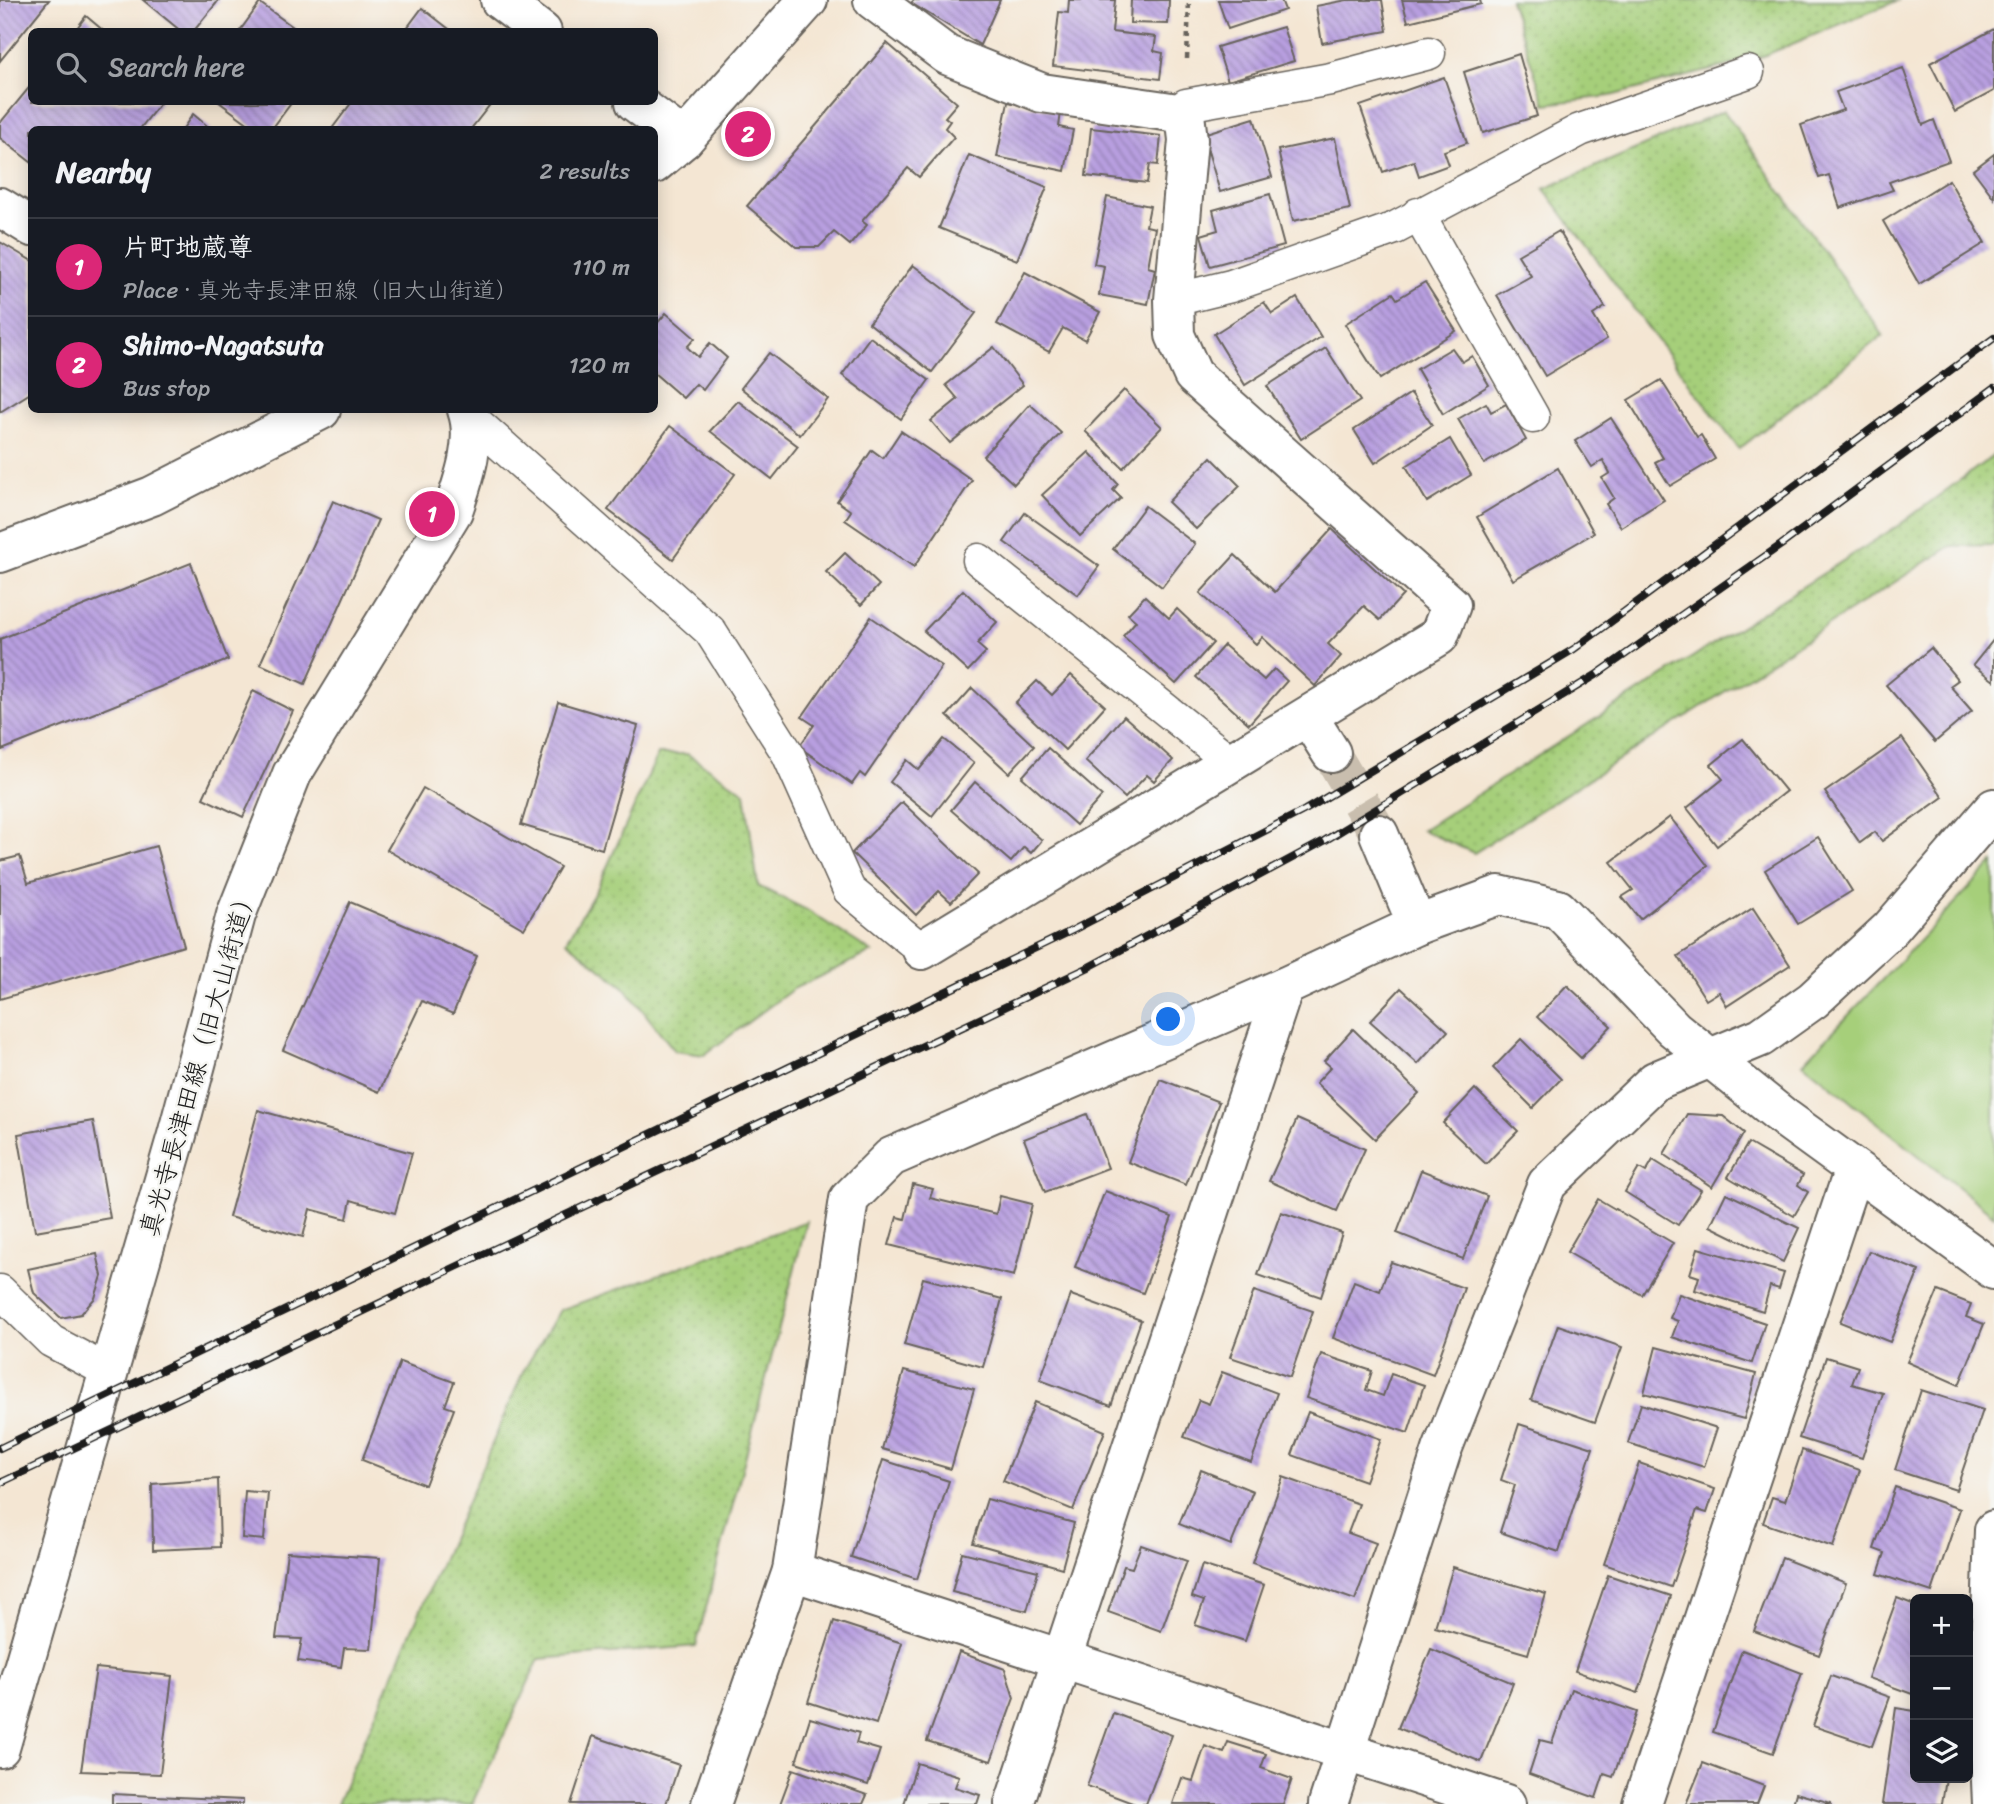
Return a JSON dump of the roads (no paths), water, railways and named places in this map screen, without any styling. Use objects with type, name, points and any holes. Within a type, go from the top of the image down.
[{"type":"street","points":[[500,0],[537,28]]},
{"type":"street","points":[[658,161],[684,139],[808,0]]},
{"type":"street","points":[[873,0],[947,55],[1042,93],[1185,114],[1188,140],[1174,300],[1175,335],[1193,375],[1451,605],[1438,636],[1308,718],[922,950]]},
{"type":"street","points":[[639,105],[684,139]]},
{"type":"street","points":[[0,207],[28,224]]},
{"type":"street","points":[[0,553],[152,496],[315,413]]},
{"type":"street","name":"真光寺長津田線（旧大山街道）","points":[[0,1748],[177,1135],[236,915],[292,774],[453,512],[467,467],[468,413]]},
{"type":"street","points":[[1308,718],[1331,753]]},
{"type":"street","points":[[1328,1804],[1442,1450],[1547,1184],[1655,1081],[1761,1037],[1813,1000],[1890,929],[1994,808]]},
{"type":"street","points":[[1378,834],[1417,925]]},
{"type":"street","points":[[711,1804],[792,1571],[849,1199],[891,1157],[1284,987],[1417,925],[1499,895],[1558,909],[1674,1029],[1786,1119],[1994,1270]]},
{"type":"street","points":[[1014,1804],[1064,1661],[1284,987]]},
{"type":"street","points":[[1642,1804],[1854,1169]]},
{"type":"street","points":[[1992,1804],[1988,1712],[1994,1530]]},
{"type":"street","points":[[792,1571],[1506,1804]]},
{"type":"lane","points":[[1185,105],[1331,79],[1429,53]]},
{"type":"lane","points":[[1174,300],[1243,282],[1395,228],[1580,130],[1748,72]]},
{"type":"lane","points":[[1419,214],[1533,417]]},
{"type":"lane","points":[[468,413],[710,631],[788,754],[849,890],[922,950]]},
{"type":"lane","points":[[979,560],[1232,764]]},
{"type":"lane","points":[[0,1291],[51,1341],[109,1372]]},
{"type":"tunnel","points":[[1331,753],[1379,834]]},
{"type":"railway","points":[[0,1448],[1073,930],[1305,810],[1574,649],[1994,338]]},
{"type":"railway","points":[[0,1483],[1087,968],[1324,841],[1596,675],[1781,545],[1994,388]]},
{"type":"place","name":"Shimo-Nagatsuta","points":[[748,134]]},
{"type":"place","name":"片町地蔵尊","points":[[432,514]]}]
